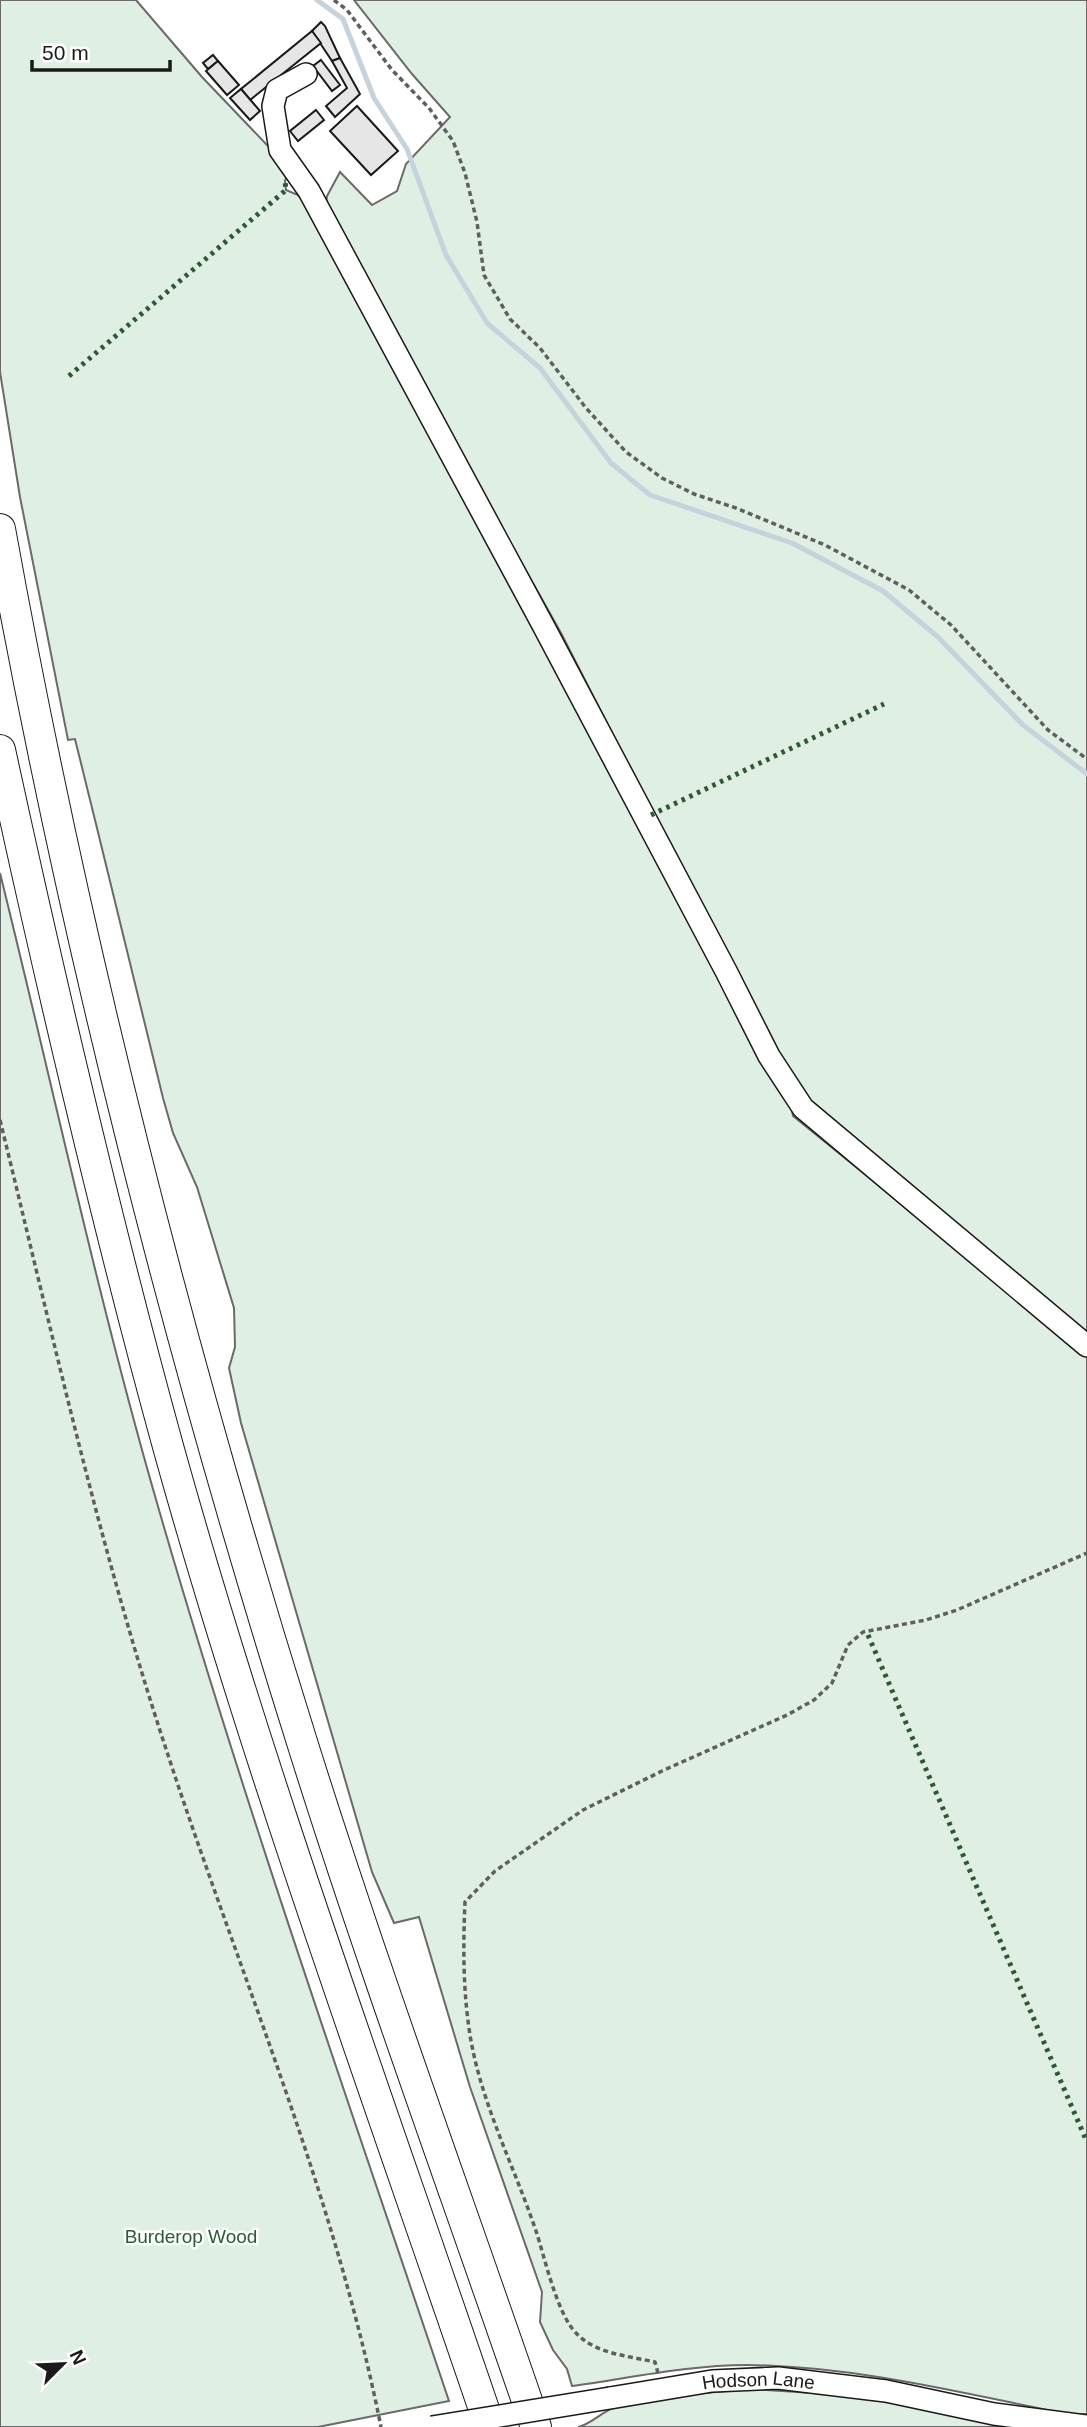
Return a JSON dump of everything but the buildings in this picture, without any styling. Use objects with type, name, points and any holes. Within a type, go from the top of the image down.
[{"type":"highway","points":[[0,530],[19,632],[103,1018],[146,1197],[202,1408],[303,1747],[536,2427]]},
{"type":"highway","points":[[0,750],[67,1055],[170,1453],[265,1766],[490,2427]]},
{"type":"street","points":[[306,74],[282,86],[274,97],[274,122],[280,150],[309,191],[531,603],[769,1056],[803,1108],[1087,1346]]},
{"type":"street","name":"Hodson Lane","points":[[432,2427],[662,2389],[737,2379],[778,2378],[886,2391],[994,2414],[1087,2426]]},
{"type":"path","points":[[334,0],[346,10],[392,70],[429,108],[453,141],[465,173],[474,210],[484,275],[510,319],[540,348],[586,408],[626,452],[662,478],[694,494],[736,508],[825,545],[909,590],[951,625],[1048,730],[1087,759]]},
{"type":"path","points":[[0,1120],[86,1471],[127,1620],[167,1754],[314,2177],[354,2306],[381,2427]]},
{"type":"path","points":[[662,2389],[655,2362],[594,2347],[575,2333],[563,2313],[482,2085],[470,2035],[463,1961],[465,1902],[495,1871],[583,1810],[814,1700],[832,1683],[848,1645],[863,1632],[926,1620],[957,1610],[1087,1553]]},
{"type":"green space","points":[[0,0],[136,0],[202,77],[289,168],[285,181],[286,190],[298,195],[318,221],[790,1100],[793,1116],[1087,1354],[1087,2414],[1067,2414],[868,2375],[787,2367],[703,2367],[572,2386],[567,2369],[553,2350],[540,2322],[542,2292],[470,2087],[419,1917],[394,1923],[372,1872],[241,1423],[229,1368],[235,1347],[234,1308],[197,1187],[173,1133],[75,739],[68,740],[20,497],[0,372]]},
{"type":"green space","points":[[354,0],[1087,0],[1087,1339],[825,1118],[786,1074],[561,633],[325,213],[327,196],[340,172],[372,205],[397,191],[406,164],[450,117],[412,74]]},
{"type":"green space","name":"Burderop Wood","points":[[0,873],[135,1425],[190,1616],[261,1841],[449,2401],[318,2427],[0,2427]]},
{"type":"green space","points":[[748,2389],[845,2395],[1056,2427],[578,2427],[611,2409],[631,2403]]},
{"type":"waterway","points":[[317,0],[343,19],[374,98],[407,149],[446,255],[487,323],[540,368],[611,463],[650,495],[792,543],[883,591],[938,637],[1023,725],[1087,774]]},
{"type":"hedge","points":[[69,376],[286,190],[285,181]]},
{"type":"hedge","points":[[651,815],[884,704]]},
{"type":"hedge","points":[[868,1635],[1087,2142]]}]
